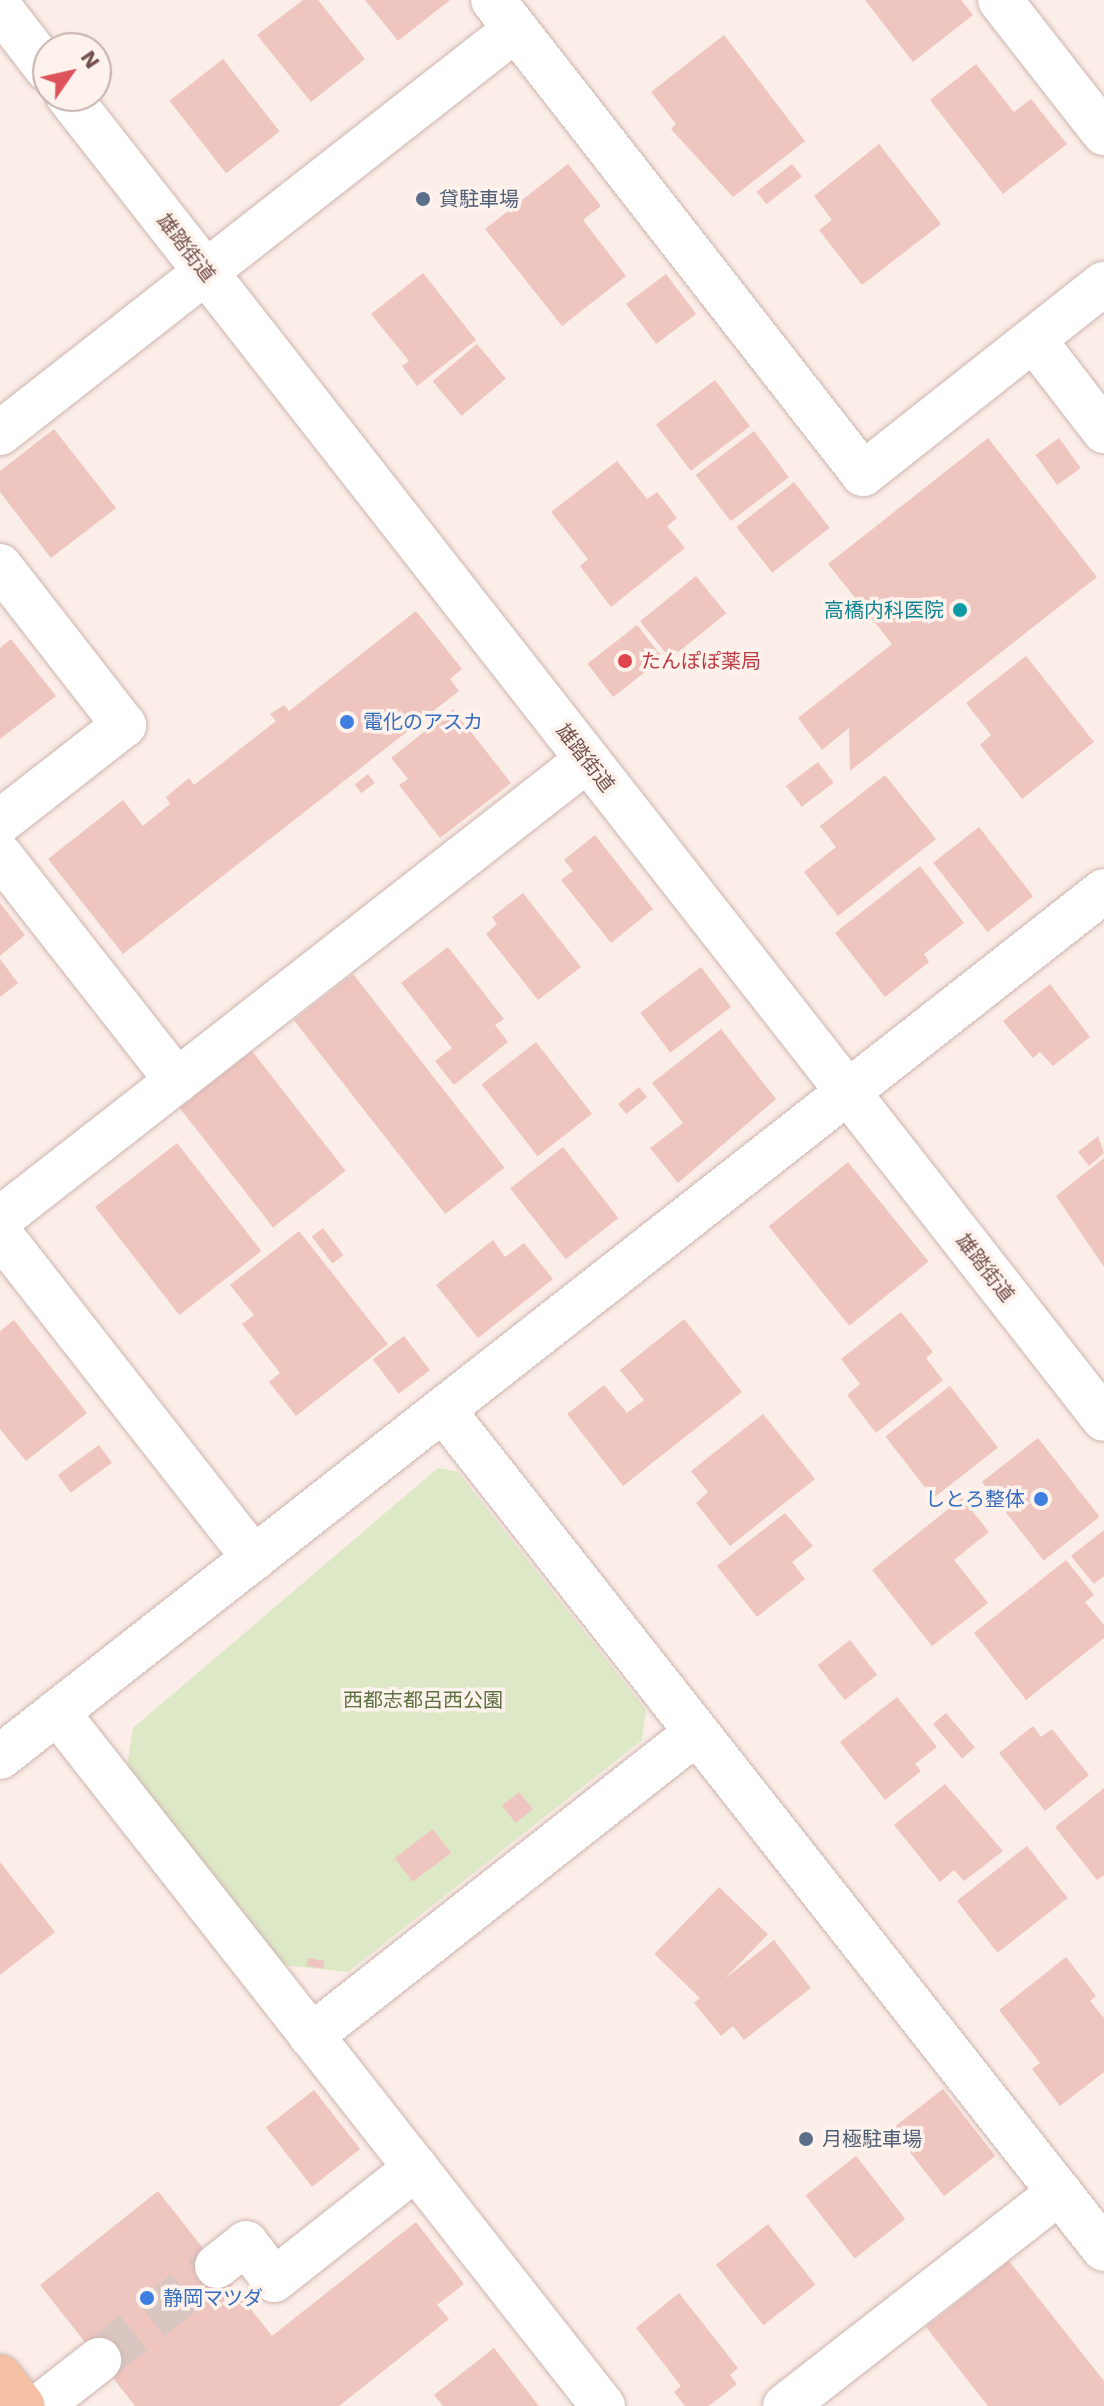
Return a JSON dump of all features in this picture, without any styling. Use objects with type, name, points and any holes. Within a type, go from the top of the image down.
[{"type":"main road","points":[[0,2377],[23,2406]]},
{"type":"street","points":[[1000,0],[1104,133]]},
{"type":"street","points":[[0,8],[32,49]]},
{"type":"street","points":[[0,433],[204,272],[504,15],[863,474],[1104,284]]},
{"type":"street","name":"雄踏街道","points":[[80,112],[1104,1419]]},
{"type":"street","points":[[1034,340],[1104,431]]},
{"type":"street","points":[[0,566],[124,725],[0,822]]},
{"type":"street","points":[[0,1219],[587,760]]},
{"type":"street","points":[[0,855],[177,1081]]},
{"type":"street","points":[[0,1757],[1104,891]]},
{"type":"street","points":[[0,1234],[254,1558]]},
{"type":"street","points":[[443,1410],[1104,2249]]},
{"type":"street","points":[[57,1712],[603,2406]]},
{"type":"street","points":[[311,2036],[697,1732]]},
{"type":"street","points":[[217,2266],[246,2243],[274,2280],[416,2168]]},
{"type":"street","points":[[785,2406],[1060,2192]]},
{"type":"street","points":[[40,2406],[99,2360]]},
{"type":"green space","name":"西都志都呂西公園","points":[[438,1468],[458,1472],[646,1710],[642,1740],[348,1972],[283,1965],[127,1766],[133,1728]]},
{"type":"building","points":[[303,0],[318,0],[365,59],[311,102],[257,35]]},
{"type":"building","points":[[365,0],[450,0],[398,41]]},
{"type":"building","points":[[865,0],[961,0],[973,15],[913,62]]},
{"type":"building","points":[[724,35],[805,141],[733,197],[671,129],[676,124],[651,92]]},
{"type":"building","points":[[223,59],[280,131],[226,173],[169,101]]},
{"type":"building","points":[[976,64],[1014,112],[1031,99],[1067,144],[1003,194],[930,100]]},
{"type":"building","points":[[879,144],[941,224],[862,285],[819,230],[832,220],[814,196]]},
{"type":"building","points":[[568,164],[601,206],[583,220],[626,276],[562,326],[485,229]]},
{"type":"building","points":[[792,164],[802,177],[766,204],[757,192]]},
{"type":"building","points":[[423,273],[476,340],[417,386],[402,366],[409,361],[371,314]]},
{"type":"building","points":[[666,274],[696,314],[656,344],[626,304]]},
{"type":"building","points":[[477,344],[506,378],[461,416],[433,381]]},
{"type":"building","points":[[715,380],[750,426],[691,471],[656,425]]},
{"type":"building","points":[[54,429],[116,508],[51,558],[0,492],[0,471]]},
{"type":"building","points":[[754,431],[789,477],[731,521],[696,475]]},
{"type":"building","name":"高橋内科医院","points":[[988,438],[1097,577],[850,771],[849,728],[822,750],[798,718],[892,644],[828,564]]},
{"type":"building","points":[[1059,438],[1081,468],[1057,485],[1036,455]]},
{"type":"building","points":[[617,461],[647,499],[657,492],[677,518],[667,526],[685,548],[611,607],[580,566],[588,559],[551,512]]},
{"type":"building","points":[[794,482],[830,528],[772,573],[736,527]]},
{"type":"building","points":[[696,576],[726,613],[670,659],[640,621]]},
{"type":"building","points":[[416,611],[462,669],[450,679],[459,691],[123,954],[48,859],[123,800],[143,826],[170,804],[166,797],[189,778],[194,785],[276,721],[270,714],[284,705],[289,711]]},
{"type":"building","name":"たんぽぽ薬局","points":[[637,625],[663,658],[613,697],[587,664]]},
{"type":"building","points":[[11,639],[56,696],[0,739],[0,648]]},
{"type":"building","points":[[1026,656],[1094,742],[1022,799],[980,745],[991,735],[966,703]]},
{"type":"building","points":[[453,709],[511,783],[440,838],[399,785],[408,779],[391,758]]},
{"type":"building","points":[[818,762],[834,783],[802,807],[786,786]]},
{"type":"building","points":[[368,774],[375,783],[361,793],[355,784]]},
{"type":"building","points":[[885,775],[936,839],[838,916],[804,872],[836,847],[820,826]]},
{"type":"building","points":[[979,827],[1033,896],[987,932],[933,863]]},
{"type":"building","points":[[595,835],[653,909],[611,943],[561,880],[573,871],[564,860]]},
{"type":"building","points":[[920,866],[964,923],[924,954],[929,962],[885,997],[835,933]]},
{"type":"building","points":[[523,893],[581,967],[538,1000],[486,934],[497,924],[492,917]]},
{"type":"building","points":[[0,903],[25,935],[0,956]]},
{"type":"building","points":[[448,947],[504,1019],[495,1025],[508,1042],[454,1085],[435,1061],[452,1048],[401,983]]},
{"type":"building","points":[[0,959],[18,983],[0,997]]},
{"type":"building","points":[[701,967],[731,1007],[670,1053],[640,1013]]},
{"type":"building","points":[[353,974],[504,1168],[445,1214],[294,1020]]},
{"type":"building","points":[[1050,984],[1090,1037],[1053,1066],[1040,1052],[1033,1058],[1003,1021]]},
{"type":"building","points":[[721,1029],[776,1099],[678,1183],[650,1148],[683,1123],[652,1083]]},
{"type":"building","points":[[536,1042],[592,1114],[538,1156],[482,1084]]},
{"type":"building","points":[[252,1051],[346,1171],[273,1227],[180,1108]]},
{"type":"building","points":[[639,1087],[647,1097],[626,1114],[618,1104]]},
{"type":"building","points":[[1098,1136],[1104,1153],[1089,1166],[1078,1152]]},
{"type":"building","points":[[177,1143],[261,1251],[179,1315],[95,1207]]},
{"type":"building","points":[[563,1147],[618,1218],[566,1259],[510,1188]]},
{"type":"building","points":[[1104,1158],[1104,1267],[1056,1196]]},
{"type":"building","points":[[848,1162],[929,1261],[849,1326],[769,1226]]},
{"type":"building","points":[[323,1228],[343,1255],[332,1264],[312,1236]]},
{"type":"building","points":[[299,1231],[388,1344],[296,1416],[269,1382],[280,1373],[242,1324],[254,1315],[230,1285]]},
{"type":"building","points":[[493,1240],[505,1257],[524,1243],[553,1279],[478,1338],[436,1285]]},
{"type":"building","points":[[901,1312],[933,1352],[926,1358],[943,1380],[876,1433],[847,1395],[860,1384],[841,1359]]},
{"type":"building","points":[[684,1319],[742,1392],[623,1486],[567,1414],[604,1385],[627,1413],[644,1400],[620,1370]]},
{"type":"building","points":[[14,1320],[87,1413],[26,1461],[0,1429],[0,1331]]},
{"type":"building","points":[[404,1336],[430,1370],[399,1394],[373,1359]]},
{"type":"building","points":[[950,1386],[998,1447],[933,1498],[885,1436]]},
{"type":"building","points":[[763,1414],[815,1479],[730,1546],[696,1503],[708,1492],[691,1471]]},
{"type":"building","points":[[1038,1438],[1100,1517],[1044,1561],[982,1482]]},
{"type":"building","points":[[99,1445],[112,1463],[71,1493],[58,1475]]},
{"type":"building","points":[[962,1498],[989,1532],[954,1560],[988,1603],[932,1646],[872,1570]]},
{"type":"building","points":[[785,1513],[813,1546],[792,1562],[805,1579],[757,1617],[717,1566]]},
{"type":"building","points":[[1104,1530],[1104,1576],[1094,1584],[1071,1556]]},
{"type":"building","points":[[1066,1560],[1094,1595],[1085,1602],[1104,1625],[1104,1638],[1026,1700],[974,1633]]},
{"type":"building","points":[[850,1640],[877,1675],[845,1700],[818,1665]]},
{"type":"building","points":[[897,1697],[937,1747],[915,1764],[921,1771],[885,1800],[840,1742]]},
{"type":"building","points":[[946,1713],[975,1747],[962,1758],[933,1724]]},
{"type":"building","points":[[1033,1726],[1041,1737],[1052,1729],[1089,1775],[1045,1811],[999,1753]]},
{"type":"building","points":[[945,1784],[1003,1851],[964,1881],[954,1870],[940,1882],[894,1825]]},
{"type":"building","points":[[1104,1788],[1104,1875],[1097,1880],[1055,1827]]},
{"type":"building","points":[[519,1792],[533,1809],[516,1823],[502,1806]]},
{"type":"building","points":[[433,1829],[451,1853],[413,1882],[395,1858]]},
{"type":"building","points":[[1027,1846],[1068,1898],[998,1953],[957,1901]]},
{"type":"building","points":[[0,1862],[55,1932],[0,1975]]},
{"type":"building","points":[[719,1887],[768,1934],[703,2001],[654,1954]]},
{"type":"building","points":[[774,1940],[811,1988],[744,2040],[733,2026],[721,2036],[694,2003]]},
{"type":"building","points":[[1066,1957],[1096,1996],[1090,2001],[1104,2018],[1104,2072],[1060,2106],[1032,2069],[1040,2063],[999,2010]]},
{"type":"building","points":[[308,1958],[325,1961],[323,1969],[307,1966]]},
{"type":"building","points":[[943,2089],[995,2156],[944,2196],[892,2129]]},
{"type":"building","points":[[314,2090],[360,2149],[312,2187],[266,2128]]},
{"type":"building","points":[[856,2156],[905,2219],[855,2258],[806,2195]]},
{"type":"building","name":"静岡マツダ","points":[[158,2191],[272,2336],[416,2222],[464,2284],[437,2305],[449,2319],[339,2406],[135,2406],[40,2285]]},
{"type":"building","points":[[768,2224],[815,2285],[763,2325],[716,2265]]},
{"type":"building","points":[[1009,2261],[1104,2381],[1104,2406],[988,2406],[926,2327]]},
{"type":"building","points":[[679,2293],[738,2368],[730,2375],[737,2384],[709,2406],[685,2406],[674,2392],[681,2386],[636,2328]]},
{"type":"building","points":[[494,2348],[539,2406],[443,2406],[434,2395]]},
{"type":"tunnel","points":[[99,2360],[217,2266]]},
{"type":"place","name":"貸駐車場","points":[[423,199]]},
{"type":"place","name":"高橋内科医院","points":[[960,610]]},
{"type":"place","name":"たんぽぽ薬局","points":[[625,661]]},
{"type":"place","name":"電化のアスカ","points":[[347,722]]},
{"type":"place","name":"しとろ整体","points":[[1041,1499]]},
{"type":"place","name":"月極駐車場","points":[[806,2139]]},
{"type":"place","name":"静岡マツダ","points":[[147,2298]]}]
